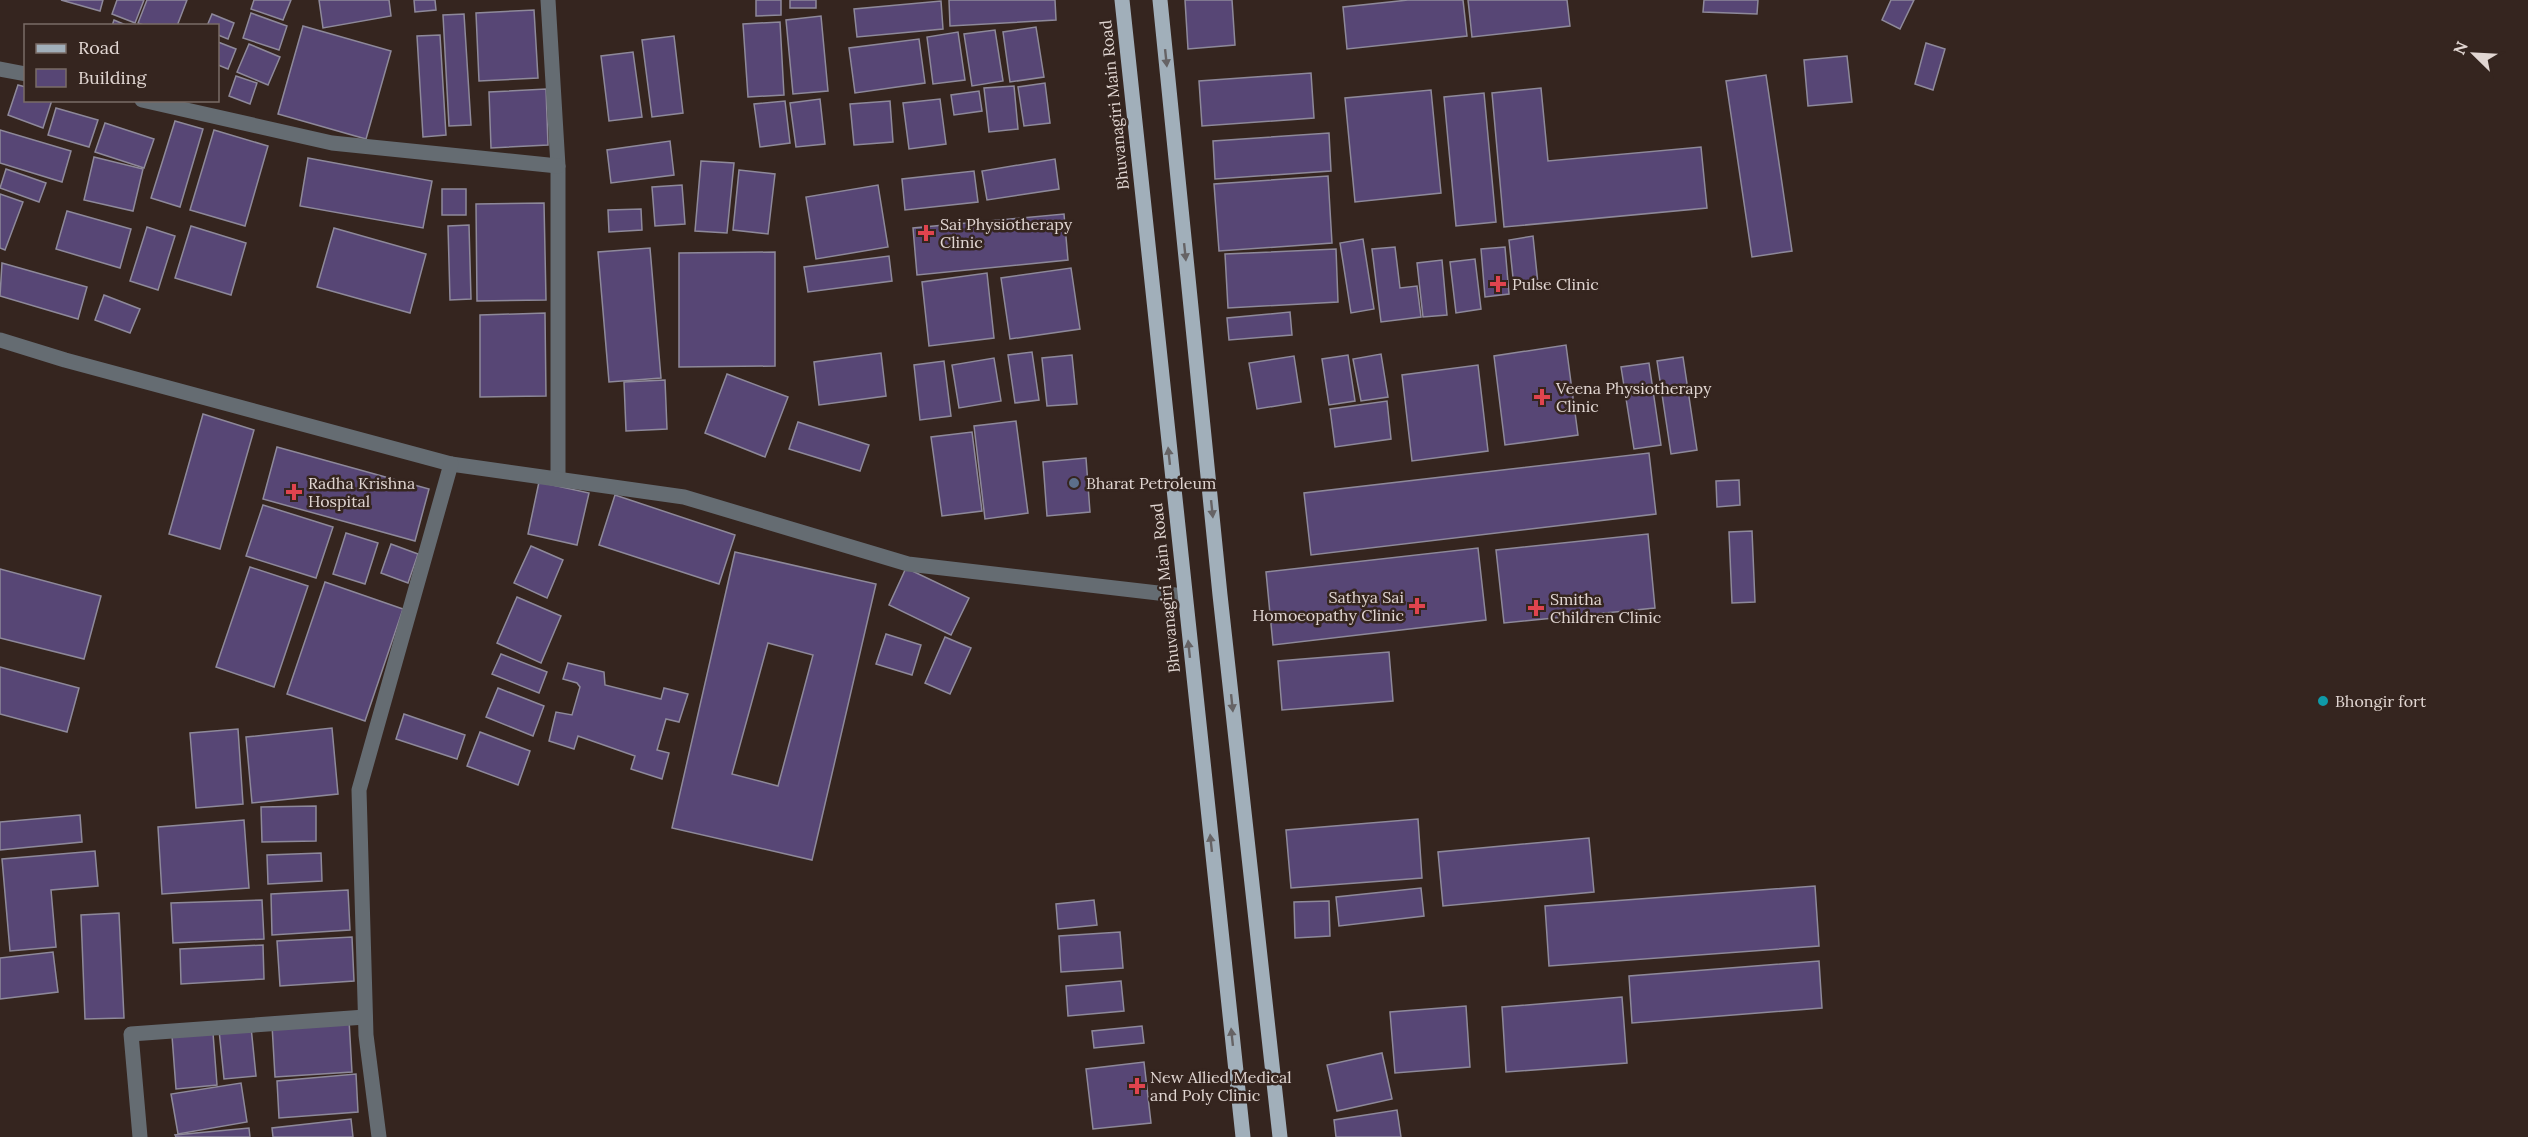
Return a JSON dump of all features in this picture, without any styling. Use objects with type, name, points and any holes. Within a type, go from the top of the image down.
[{"type":"main road","name":"Bhuvanagiri Main Road","points":[[1122,0],[1243,1137]]},
{"type":"main road","points":[[1160,0],[1222,607],[1280,1137]]},
{"type":"street","points":[[548,0],[558,166],[558,479]]},
{"type":"street","points":[[0,69],[24,75]]},
{"type":"street","points":[[151,102],[332,142],[558,166]]},
{"type":"street","points":[[0,340],[65,360],[451,464],[684,497],[908,564],[1184,596]]},
{"type":"street","points":[[379,1137],[365,1017],[359,790],[451,464]]},
{"type":"street","points":[[140,1137],[130,1034],[365,1017]]},
{"type":"building","points":[[61,0],[103,0],[100,11]]},
{"type":"building","points":[[117,0],[144,0],[135,23],[112,14]]},
{"type":"building","points":[[147,0],[187,0],[178,24],[138,23]]},
{"type":"building","points":[[254,0],[291,0],[283,20],[251,9]]},
{"type":"building","points":[[319,0],[389,0],[391,16],[323,28]]},
{"type":"building","points":[[414,0],[435,0],[436,10],[415,12]]},
{"type":"building","points":[[756,0],[781,0],[781,15],[756,16]]},
{"type":"building","points":[[790,0],[816,0],[816,8],[790,8]]},
{"type":"building","points":[[949,0],[1055,0],[1056,20],[950,26]]},
{"type":"building","points":[[1185,0],[1232,0],[1235,45],[1188,49]]},
{"type":"building","points":[[1408,0],[1463,0],[1467,36],[1347,49],[1343,7]]},
{"type":"building","points":[[1468,0],[1567,0],[1570,26],[1472,37]]},
{"type":"building","points":[[1704,0],[1758,0],[1757,14],[1703,12]]},
{"type":"building","points":[[1891,0],[1914,0],[1900,29],[1882,20]]},
{"type":"building","points":[[941,1],[943,29],[857,37],[854,9]]},
{"type":"building","points":[[534,10],[538,78],[479,81],[476,13]]},
{"type":"building","points":[[251,13],[287,26],[279,50],[243,38]]},
{"type":"building","points":[[212,14],[234,23],[228,39],[219,35],[219,24],[208,24]]},
{"type":"building","points":[[464,14],[471,125],[449,126],[443,15]]},
{"type":"building","points":[[821,16],[828,91],[793,94],[786,20]]},
{"type":"building","points":[[780,22],[784,95],[748,97],[743,24]]},
{"type":"building","points":[[303,26],[391,51],[366,139],[278,114]]},
{"type":"building","points":[[1036,27],[1044,77],[1010,82],[1003,32]]},
{"type":"building","points":[[995,30],[1003,81],[972,86],[964,34]]},
{"type":"building","points":[[958,32],[965,80],[933,84],[927,37]]},
{"type":"building","points":[[440,35],[446,135],[423,137],[417,36]]},
{"type":"building","points":[[674,36],[683,113],[652,117],[642,40]]},
{"type":"building","points":[[919,39],[925,83],[855,93],[849,48]]},
{"type":"building","points":[[219,42],[236,49],[228,69],[219,65]]},
{"type":"building","points":[[1926,43],[1945,49],[1933,90],[1915,84]]},
{"type":"building","points":[[249,44],[280,57],[268,85],[237,72]]},
{"type":"building","points":[[633,52],[642,117],[609,121],[601,56]]},
{"type":"building","points":[[1847,56],[1852,102],[1808,106],[1804,60]]},
{"type":"building","points":[[1311,73],[1314,118],[1202,126],[1199,81]]},
{"type":"building","points":[[1766,75],[1792,251],[1752,257],[1726,81]]},
{"type":"building","points":[[236,76],[257,83],[250,104],[229,96]]},
{"type":"building","points":[[1045,83],[1050,123],[1024,126],[1018,87]]},
{"type":"building","points":[[18,85],[24,86],[24,102],[51,102],[43,128],[8,115]]},
{"type":"building","points":[[1014,86],[1018,129],[989,132],[984,88]]},
{"type":"building","points":[[1541,88],[1548,161],[1701,147],[1707,208],[1504,227],[1492,93]]},
{"type":"building","points":[[546,89],[548,145],[491,148],[489,92]]},
{"type":"building","points":[[1431,90],[1441,193],[1355,202],[1345,98]]},
{"type":"building","points":[[979,91],[982,111],[954,115],[951,95]]},
{"type":"building","points":[[1484,93],[1496,222],[1456,226],[1444,97]]},
{"type":"building","points":[[820,99],[825,144],[796,147],[790,103]]},
{"type":"building","points":[[940,99],[946,144],[909,149],[903,103]]},
{"type":"building","points":[[785,101],[790,143],[760,147],[754,104]]},
{"type":"building","points":[[890,101],[893,142],[854,145],[850,104]]},
{"type":"building","points":[[56,108],[98,120],[89,147],[48,135]]},
{"type":"building","points":[[175,121],[203,129],[180,207],[151,198]]},
{"type":"building","points":[[105,123],[154,139],[144,168],[95,152]]},
{"type":"building","points":[[0,130],[71,151],[62,182],[0,163]]},
{"type":"building","points":[[214,130],[268,146],[245,226],[190,210]]},
{"type":"building","points":[[1329,133],[1331,171],[1215,179],[1213,141]]},
{"type":"building","points":[[670,141],[674,175],[611,183],[607,150]]},
{"type":"building","points":[[94,157],[143,169],[133,211],[84,200]]},
{"type":"building","points":[[308,158],[432,181],[423,228],[300,206]]},
{"type":"building","points":[[1055,159],[1059,189],[987,200],[982,171]]},
{"type":"building","points":[[701,161],[734,163],[727,233],[695,231]]},
{"type":"building","points":[[6,169],[46,183],[39,202],[0,188]]},
{"type":"building","points":[[739,170],[775,174],[768,234],[733,230]]},
{"type":"building","points":[[974,171],[978,202],[905,210],[902,179]]},
{"type":"building","points":[[1328,176],[1332,243],[1219,251],[1214,184]]},
{"type":"building","points":[[682,185],[685,224],[655,226],[652,187]]},
{"type":"building","points":[[878,185],[888,247],[816,259],[806,197]]},
{"type":"building","points":[[442,189],[466,189],[466,215],[442,215]]},
{"type":"building","points":[[0,194],[23,202],[5,250],[0,248]]},
{"type":"building","points":[[544,203],[546,300],[477,301],[476,204]]},
{"type":"building","points":[[641,209],[642,230],[609,232],[608,210]]},
{"type":"building","points":[[67,211],[131,229],[120,268],[56,249]]},
{"type":"building","points":[[1064,214],[1068,260],[917,275],[913,228]]},
{"type":"building","points":[[469,225],[471,299],[450,300],[448,226]]},
{"type":"building","points":[[191,226],[246,243],[231,295],[175,278]]},
{"type":"building","points":[[147,227],[175,236],[158,290],[130,281]]},
{"type":"building","points":[[334,228],[426,254],[410,313],[317,287]]},
{"type":"building","points":[[1533,236],[1538,284],[1514,287],[1509,240]]},
{"type":"building","points":[[1363,239],[1374,309],[1351,313],[1340,243]]},
{"type":"building","points":[[1395,247],[1400,288],[1417,286],[1421,317],[1381,322],[1372,249]]},
{"type":"building","points":[[1505,247],[1509,294],[1485,297],[1481,249]]},
{"type":"building","points":[[650,248],[661,378],[609,382],[598,252]]},
{"type":"building","points":[[1336,249],[1338,302],[1228,308],[1225,254]]},
{"type":"building","points":[[775,252],[775,366],[679,367],[679,253]]},
{"type":"building","points":[[889,256],[892,281],[808,292],[804,267]]},
{"type":"building","points":[[1475,259],[1481,309],[1456,313],[1450,262]]},
{"type":"building","points":[[1442,260],[1447,315],[1423,317],[1417,263]]},
{"type":"building","points":[[2,263],[87,287],[78,319],[0,296]]},
{"type":"building","points":[[1071,268],[1080,329],[1010,339],[1001,278]]},
{"type":"building","points":[[987,273],[994,338],[929,346],[922,282]]},
{"type":"building","points":[[104,295],[140,309],[130,333],[95,320]]},
{"type":"building","points":[[1290,312],[1292,335],[1229,340],[1227,318]]},
{"type":"building","points":[[545,313],[546,396],[480,397],[480,315]]},
{"type":"building","points":[[1566,345],[1578,435],[1505,445],[1494,356]]},
{"type":"building","points":[[1032,352],[1039,400],[1015,403],[1008,355]]},
{"type":"building","points":[[881,353],[886,396],[819,405],[814,362]]},
{"type":"building","points":[[1381,354],[1388,397],[1361,401],[1353,359]]},
{"type":"building","points":[[1072,355],[1077,404],[1047,406],[1042,358]]},
{"type":"building","points":[[1348,355],[1355,401],[1329,405],[1322,359]]},
{"type":"building","points":[[1294,356],[1301,402],[1257,409],[1249,363]]},
{"type":"building","points":[[1683,357],[1697,450],[1671,454],[1657,361]]},
{"type":"building","points":[[994,358],[1001,401],[959,408],[952,365]]},
{"type":"building","points":[[944,361],[951,416],[920,420],[914,365]]},
{"type":"building","points":[[1649,363],[1661,445],[1634,449],[1621,367]]},
{"type":"building","points":[[1478,365],[1488,451],[1412,461],[1402,375]]},
{"type":"building","points":[[727,374],[788,397],[765,457],[705,433]]},
{"type":"building","points":[[665,380],[667,429],[626,431],[624,382]]},
{"type":"building","points":[[1387,401],[1391,439],[1335,447],[1330,409]]},
{"type":"building","points":[[203,414],[254,430],[220,549],[169,534]]},
{"type":"building","points":[[1016,421],[1028,513],[985,519],[974,426]]},
{"type":"building","points":[[798,422],[869,445],[860,471],[789,449]]},
{"type":"building","points":[[972,432],[982,511],[942,516],[931,437]]},
{"type":"building","points":[[277,447],[429,489],[415,541],[263,499]]},
{"type":"building","points":[[1649,453],[1656,514],[1311,555],[1304,493]]},
{"type":"building","points":[[1086,458],[1090,512],[1047,516],[1043,462]]},
{"type":"building","points":[[1739,480],[1740,505],[1717,507],[1716,481]]},
{"type":"building","points":[[539,482],[589,493],[577,545],[528,534]]},
{"type":"building","points":[[615,495],[735,535],[719,584],[599,545]]},
{"type":"building","points":[[263,505],[333,527],[316,578],[246,556]]},
{"type":"building","points":[[1752,531],[1755,602],[1732,603],[1729,532]]},
{"type":"building","points":[[346,533],[378,543],[365,584],[333,574]]},
{"type":"building","points":[[1648,534],[1655,608],[1504,623],[1496,550]]},
{"type":"building","points":[[391,544],[418,554],[408,583],[381,573]]},
{"type":"building","points":[[531,546],[563,560],[547,598],[514,583]]},
{"type":"building","points":[[1478,548],[1486,620],[1273,645],[1266,572]]},
{"type":"building","points":[[735,552],[876,584],[812,860],[672,828]],"holes":[[[768,643],[813,655],[778,786],[732,774]]]},
{"type":"building","points":[[250,567],[308,586],[274,687],[216,667]]},
{"type":"building","points":[[906,568],[969,598],[951,635],[889,605]]},
{"type":"building","points":[[0,569],[101,596],[84,659],[0,638]]},
{"type":"building","points":[[325,582],[403,609],[365,721],[287,694]]},
{"type":"building","points":[[517,597],[561,616],[541,663],[497,643]]},
{"type":"building","points":[[886,634],[921,645],[912,675],[876,664]]},
{"type":"building","points":[[945,637],[971,648],[950,694],[925,683]]},
{"type":"building","points":[[1389,652],[1393,701],[1282,710],[1278,661]]},
{"type":"building","points":[[501,654],[547,672],[539,693],[492,674]]},
{"type":"building","points":[[568,663],[604,672],[605,685],[661,699],[664,688],[688,694],[679,722],[666,719],[657,750],[669,753],[662,779],[631,769],[635,756],[578,736],[574,749],[549,741],[556,712],[572,715],[580,687],[577,683],[563,679]]},
{"type":"building","points":[[0,667],[79,688],[67,732],[0,714]]},
{"type":"building","points":[[498,688],[544,706],[533,736],[486,717]]},
{"type":"building","points":[[404,714],[465,735],[457,759],[396,739]]},
{"type":"building","points":[[332,728],[338,794],[252,803],[246,737]]},
{"type":"building","points":[[238,729],[243,804],[196,808],[190,733]]},
{"type":"building","points":[[480,732],[530,751],[518,785],[467,766]]},
{"type":"building","points":[[316,806],[316,841],[262,842],[261,807]]},
{"type":"building","points":[[80,815],[82,842],[0,850],[0,822]]},
{"type":"building","points":[[1418,819],[1422,878],[1291,888],[1286,830]]},
{"type":"building","points":[[244,820],[249,888],[162,894],[158,827]]},
{"type":"building","points":[[1589,838],[1594,892],[1443,906],[1438,852]]},
{"type":"building","points":[[95,851],[98,886],[51,890],[56,947],[10,951],[2,859]]},
{"type":"building","points":[[321,853],[322,881],[268,884],[267,855]]},
{"type":"building","points":[[1815,886],[1819,946],[1549,966],[1545,906]]},
{"type":"building","points":[[1421,888],[1424,916],[1339,926],[1336,897]]},
{"type":"building","points":[[348,890],[350,930],[272,935],[271,894]]},
{"type":"building","points":[[262,900],[264,939],[173,943],[171,903]]},
{"type":"building","points":[[1094,900],[1097,925],[1058,929],[1056,904]]},
{"type":"building","points":[[1329,901],[1330,936],[1295,938],[1294,902]]},
{"type":"building","points":[[119,913],[124,1018],[85,1019],[81,915]]},
{"type":"building","points":[[1120,932],[1123,968],[1061,972],[1059,936]]},
{"type":"building","points":[[352,937],[354,981],[280,986],[277,941]]},
{"type":"building","points":[[263,945],[264,979],[181,984],[180,949]]},
{"type":"building","points":[[53,952],[58,992],[0,999],[0,958]]},
{"type":"building","points":[[1819,961],[1822,1008],[1632,1023],[1629,976]]},
{"type":"building","points":[[1121,981],[1124,1011],[1068,1016],[1066,986]]},
{"type":"building","points":[[1622,997],[1627,1063],[1506,1072],[1502,1007]]},
{"type":"building","points":[[1466,1006],[1470,1067],[1395,1073],[1390,1012]]},
{"type":"building","points":[[349,1020],[352,1072],[275,1077],[272,1025]]},
{"type":"building","points":[[1142,1026],[1144,1043],[1094,1048],[1092,1031]]},
{"type":"building","points":[[251,1027],[256,1076],[224,1079],[219,1030]]},
{"type":"building","points":[[213,1033],[217,1085],[176,1089],[172,1036]]},
{"type":"building","points":[[1382,1053],[1392,1099],[1337,1111],[1327,1065]]},
{"type":"building","points":[[1144,1062],[1151,1123],[1093,1129],[1086,1069]]},
{"type":"building","points":[[356,1074],[358,1112],[279,1118],[277,1081]]},
{"type":"building","points":[[241,1083],[247,1122],[178,1134],[171,1094]]},
{"type":"building","points":[[1397,1110],[1401,1137],[1336,1137],[1334,1120]]},
{"type":"building","points":[[351,1119],[353,1137],[273,1137],[272,1128]]},
{"type":"building","points":[[249,1128],[250,1137],[176,1137],[175,1135]]},
{"type":"place","name":"Sai Physiotherapy Clinic","points":[[926,233]]},
{"type":"place","name":"Pulse Clinic","points":[[1498,284]]},
{"type":"place","name":"Veena Physiotherapy Clinic","points":[[1542,397]]},
{"type":"place","name":"Bharat Petroleum","points":[[1074,483]]},
{"type":"place","name":"Radha Krishna Hospital","points":[[294,492]]},
{"type":"place","name":"Sathya Sai Homoeopathy Clinic","points":[[1417,606]]},
{"type":"place","name":"Smitha Children Clinic","points":[[1536,608]]},
{"type":"place","name":"Bhongir fort","points":[[2323,701]]},
{"type":"place","name":"New Allied Medical and Poly Clinic","points":[[1137,1086]]}]
